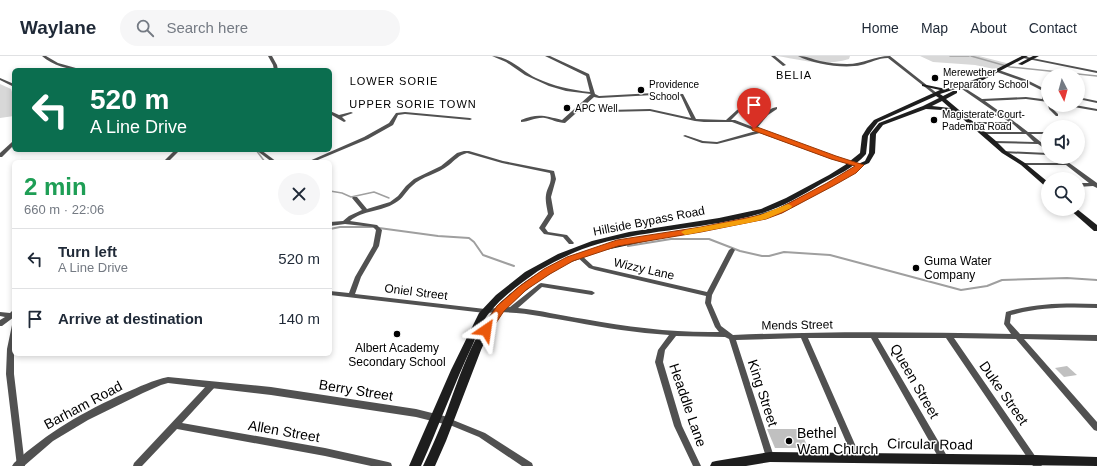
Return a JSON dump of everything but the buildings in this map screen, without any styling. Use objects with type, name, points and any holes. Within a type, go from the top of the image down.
[{"type":"main road","points":[[939,96],[978,86],[1017,60],[1024,58],[1031,59],[1037,56]]},
{"type":"main road","points":[[924,85],[935,89],[946,90],[970,83],[995,70],[1009,69],[1024,58]]},
{"type":"main road","points":[[970,83],[978,86]]},
{"type":"main road","points":[[939,96],[946,90]]},
{"type":"main road","points":[[939,96],[983,132],[1004,152],[1023,164],[1041,179]]},
{"type":"main road","name":"Hillside Bypass Road","points":[[429,466],[440,444],[470,364],[486,330],[500,308],[533,280],[578,255],[617,243],[701,230],[763,217],[779,211],[830,185],[867,162],[872,153],[873,134],[877,128],[887,122],[925,107],[939,96]]},
{"type":"main road","name":"Hillside Bypass Road","points":[[415,466],[438,417],[461,359],[485,311],[496,300],[533,271],[579,249],[611,238],[755,213],[788,201],[852,164],[863,154],[864,137],[868,128],[876,121],[939,96]]},
{"type":"main road","points":[[925,107],[942,108],[965,117]]},
{"type":"main road","points":[[1081,216],[1097,229]]},
{"type":"main road","name":"Circular Road","points":[[716,466],[770,457],[944,459],[1036,463],[1097,462]]},
{"type":"street","points":[[44,56],[50,62],[73,68]]},
{"type":"street","points":[[270,56],[276,68]]},
{"type":"street","points":[[494,56],[505,59],[525,74],[553,88],[602,97],[648,94],[682,95],[695,120]]},
{"type":"street","points":[[547,56],[588,75],[590,78],[592,94]]},
{"type":"street","points":[[773,56],[784,65]]},
{"type":"street","points":[[800,56],[834,66],[857,64],[870,61],[879,56],[889,56],[939,96]]},
{"type":"street","points":[[1031,59],[1097,72]]},
{"type":"street","points":[[1002,70],[1041,88]]},
{"type":"street","points":[[0,79],[12,85]]},
{"type":"street","points":[[960,86],[992,107],[1040,143]]},
{"type":"street","points":[[524,121],[533,117],[545,117],[564,121],[592,94]]},
{"type":"street","points":[[982,100],[1018,98],[1041,100]]},
{"type":"street","points":[[1085,99],[1097,102]]},
{"type":"street","points":[[728,120],[738,111],[752,103]]},
{"type":"street","points":[[992,107],[1001,107]]},
{"type":"street","points":[[754,129],[767,114],[776,108]]},
{"type":"street","points":[[1085,108],[1097,110]]},
{"type":"street","points":[[607,111],[650,110],[704,122],[728,120],[852,164],[860,165]]},
{"type":"street","points":[[338,117],[351,112]]},
{"type":"street","points":[[332,113],[342,118],[344,121]]},
{"type":"street","points":[[314,160],[366,138],[391,124],[395,115],[405,113],[470,119]]},
{"type":"street","points":[[965,117],[1016,115]]},
{"type":"street","points":[[965,117],[1014,123]]},
{"type":"street","points":[[685,136],[702,142],[717,143],[761,131]]},
{"type":"street","points":[[983,132],[1041,133]]},
{"type":"street","points":[[994,142],[1040,143]]},
{"type":"street","points":[[0,156],[12,145]]},
{"type":"street","points":[[167,160],[176,152]]},
{"type":"street","points":[[261,152],[272,160]]},
{"type":"street","points":[[345,222],[355,213],[398,200],[412,182],[446,165],[453,158],[463,152],[502,162],[552,172],[554,178],[553,186],[548,197],[551,214],[542,228],[546,233],[565,236],[571,243]]},
{"type":"street","points":[[1004,152],[1041,154]]},
{"type":"street","points":[[1023,164],[1041,164]]},
{"type":"street","points":[[1068,164],[1096,185]]},
{"type":"street","points":[[1085,185],[1096,185]]},
{"type":"street","points":[[355,198],[365,210]]},
{"type":"street","points":[[332,224],[345,222],[375,226],[379,230],[376,246],[358,277],[351,295]]},
{"type":"street","points":[[730,336],[718,327],[708,303],[709,295],[732,250]]},
{"type":"street","name":"Wizzy Lane","points":[[578,255],[591,267],[709,295]]},
{"type":"street","points":[[512,309],[540,285],[592,293]]},
{"type":"street","name":"Oniel Street","points":[[332,293],[485,311],[500,308]]},
{"type":"street","points":[[1097,306],[1019,310],[1008,314],[1006,324],[1019,337],[1097,428]]},
{"type":"street","name":"Mends Street","points":[[500,308],[620,328],[696,335],[948,335],[1097,338]]},
{"type":"street","points":[[0,314],[12,314]]},
{"type":"street","points":[[0,324],[12,315]]},
{"type":"street","name":"Headdle Lane","points":[[675,333],[661,350],[659,362],[678,426],[697,466]]},
{"type":"street","name":"Duke Street","points":[[948,335],[1036,463]]},
{"type":"street","name":"King Street","points":[[730,336],[770,457]]},
{"type":"street","points":[[803,336],[857,458]]},
{"type":"street","name":"Queen Street","points":[[874,336],[944,459]]},
{"type":"street","points":[[12,342],[10,374],[19,465]]},
{"type":"street","name":"Berry Street","points":[[168,380],[271,391],[438,417],[482,435],[528,466]]},
{"type":"street","name":"Barham Road","points":[[19,465],[48,438],[66,426],[159,382],[168,380]]},
{"type":"street","points":[[137,466],[212,385]]},
{"type":"street","name":"Allen Street","points":[[175,425],[325,452],[388,466]]},
{"type":"shaded area","points":[[777,56],[850,56],[849,59],[821,63]]},
{"type":"shaded area","points":[[920,56],[979,56],[1010,64],[994,69],[975,65],[933,62]]},
{"type":"shaded area","points":[[0,84],[11,89],[12,116],[0,118]]},
{"type":"waterway","points":[[950,56],[969,56]]},
{"type":"waterway","points":[[971,56],[1010,67],[1097,76]]},
{"type":"waterway","points":[[258,152],[264,160]]},
{"type":"waterway","points":[[332,191],[342,193],[351,197],[374,192],[389,198]]},
{"type":"waterway","points":[[332,229],[340,227],[374,227]]},
{"type":"waterway","points":[[379,228],[438,236],[469,238],[474,242],[483,255],[514,266]]},
{"type":"waterway","points":[[628,246],[671,239],[709,239],[740,251],[762,256],[769,256],[784,252],[830,255],[961,290],[987,286],[1002,280],[1067,278],[1097,280]]},
{"type":"slow traffic","points":[[685,232],[763,217],[788,206]]},
{"type":"place","name":"Merewether Preparatory School","points":[[935,78]]},
{"type":"place","name":"Providence School","points":[[641,90]]},
{"type":"place","name":"APC Well","points":[[567,108]]},
{"type":"place","name":"Magisterate Court- Pademba Road","points":[[934,120]]},
{"type":"place","name":"Guma Water Company","points":[[916,268]]},
{"type":"place","name":"Albert Academy Secondary School","points":[[397,334]]},
{"type":"place","name":"Bethel Wam Church","points":[[789,441]]},
{"type":"district","name":"BELIA","points":[[794,75]]},
{"type":"district","name":"LOWER SORIE","points":[[394,81]]},
{"type":"district","name":"UPPER SORIE TOWN","points":[[413,104]]},
{"type":"route","points":[[486,330],[500,308],[523,288],[533,280],[578,255],[617,243],[701,230],[763,217],[779,211],[830,185],[854,171],[860,165],[833,158],[754,129]]}]
